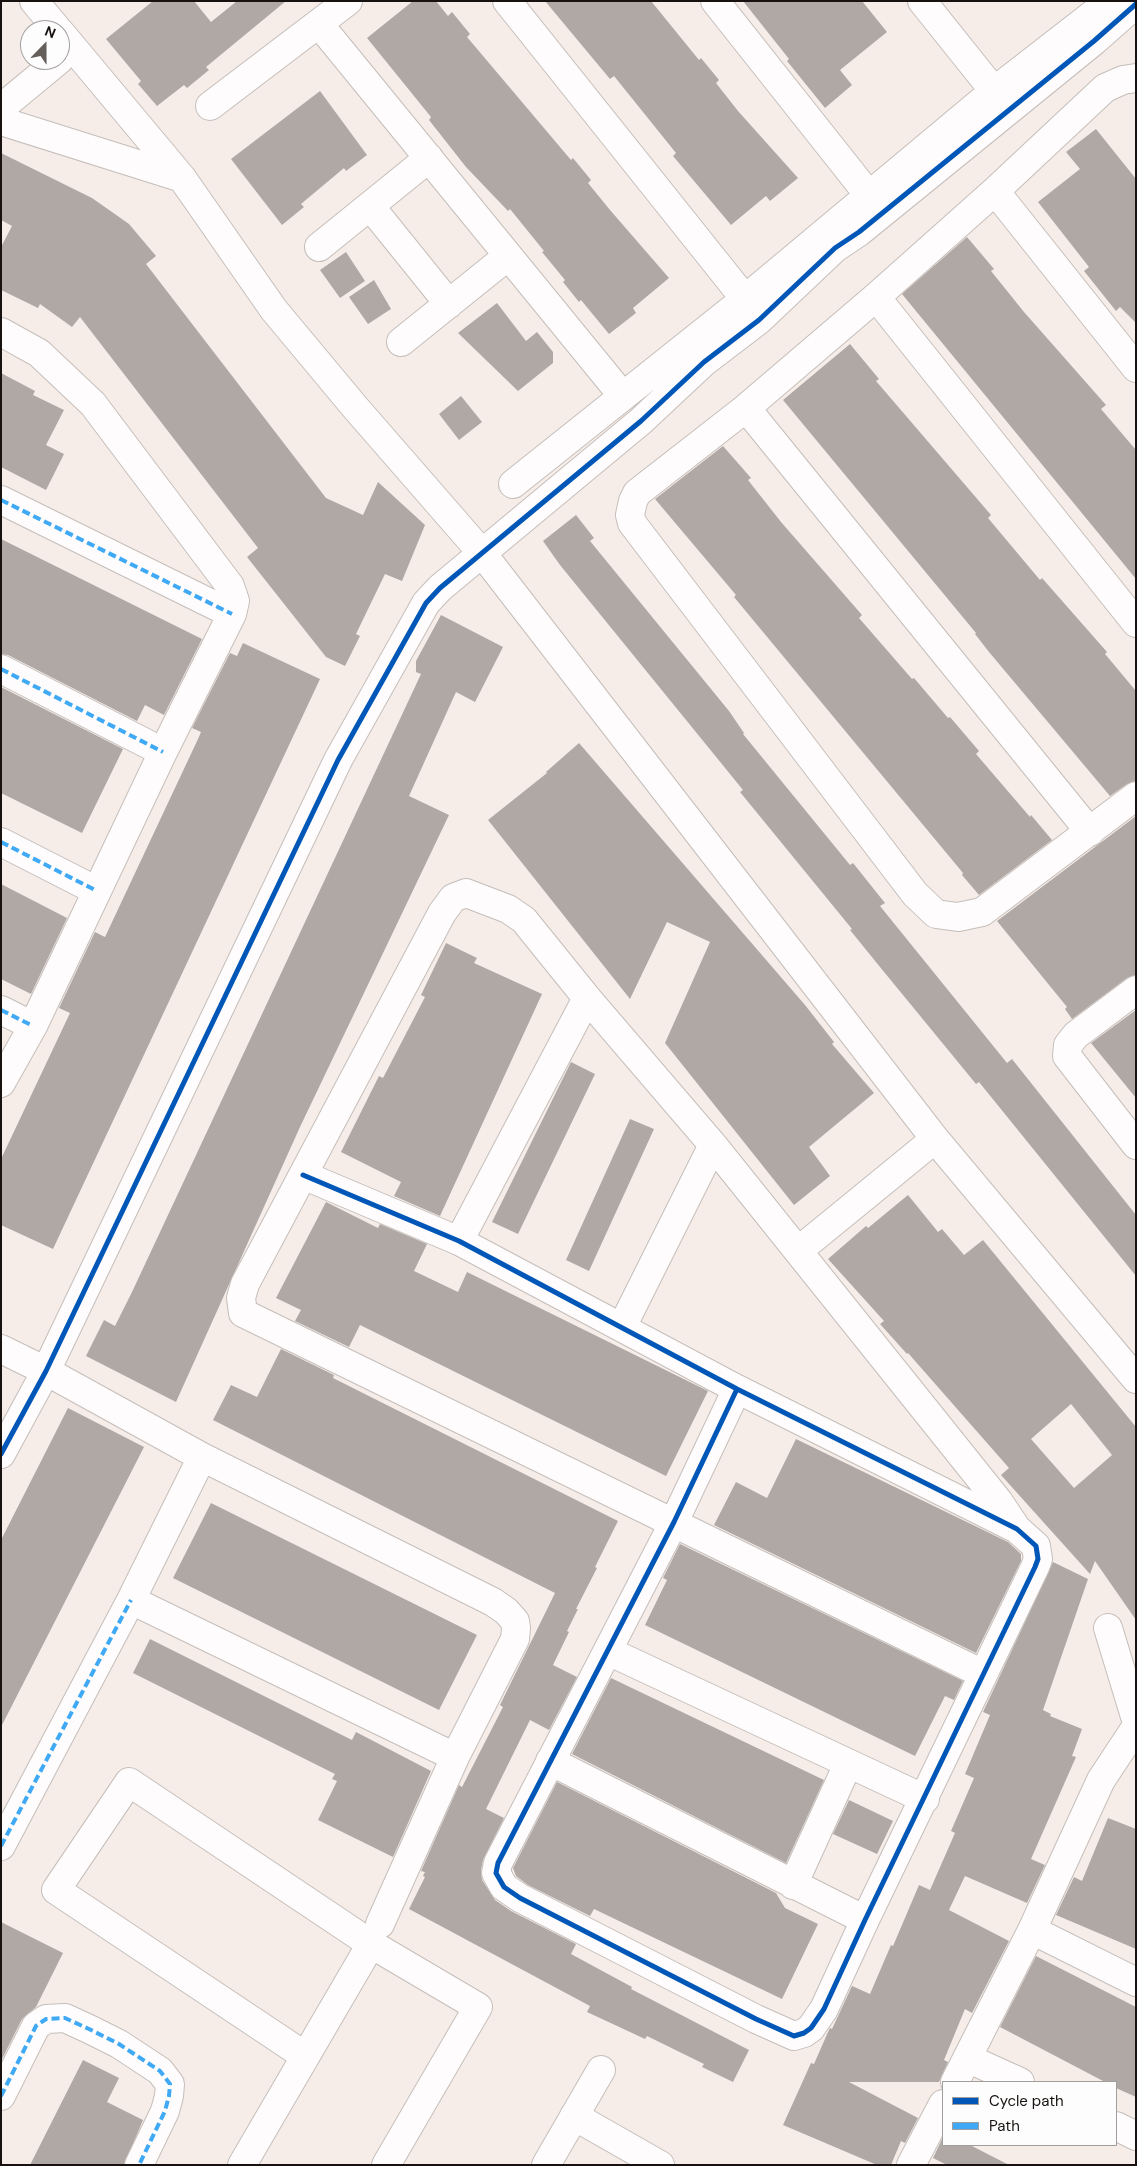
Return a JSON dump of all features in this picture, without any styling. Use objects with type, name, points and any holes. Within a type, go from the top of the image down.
[{"type":"street","points":[[34,1],[46,20]]},
{"type":"street","points":[[210,106],[348,1]]},
{"type":"street","points":[[506,1],[745,299]]},
{"type":"street","points":[[715,1],[868,194]]},
{"type":"street","points":[[922,1],[994,91]]},
{"type":"street","points":[[513,484],[622,395],[745,299],[868,194],[994,91],[1110,1]]},
{"type":"street","points":[[1,1454],[46,1371],[338,760],[426,603],[440,588],[641,421],[704,362],[759,320],[835,248],[859,232],[1094,41],[1136,4]]},
{"type":"street","points":[[319,24],[622,395]]},
{"type":"street","points":[[70,55],[182,178],[274,310],[354,406],[482,553],[935,1140],[1136,1379]]},
{"type":"street","points":[[1,108],[38,70]]},
{"type":"street","points":[[1136,78],[1123,80],[1105,88],[995,191],[876,297],[746,408],[637,493],[630,510],[632,523],[915,894],[936,914],[958,917],[982,912],[1136,796]]},
{"type":"street","points":[[1,121],[182,178]]},
{"type":"street","points":[[319,247],[429,158]]},
{"type":"street","points":[[995,191],[1136,368]]},
{"type":"street","points":[[370,206],[449,304]]},
{"type":"street","points":[[401,342],[508,256]]},
{"type":"street","points":[[876,297],[1136,623]]},
{"type":"street","points":[[1,332],[39,353],[93,404],[230,586],[235,601],[232,614],[33,1026],[1,1083]]},
{"type":"street","points":[[746,408],[1090,832]]},
{"type":"street","points":[[1,500],[232,614]]},
{"type":"street","points":[[1,669],[164,752]]},
{"type":"street","points":[[1,842],[98,891]]},
{"type":"street","points":[[737,1389],[674,1522],[498,1863],[496,1873],[504,1887],[520,1898],[756,2019],[794,2036],[804,2033],[811,2028],[824,2009],[1038,1559],[1036,1546],[1017,1529],[999,1502],[713,1145],[587,998],[524,920],[508,909],[466,893],[453,898],[438,922],[246,1284],[241,1298],[243,1313],[674,1522],[983,1674]]},
{"type":"street","points":[[1136,990],[1076,1035],[1068,1045],[1067,1056],[1136,1145]]},
{"type":"street","points":[[459,1241],[587,998]]},
{"type":"street","points":[[1,1010],[33,1026]]},
{"type":"street","points":[[798,1251],[935,1140]]},
{"type":"street","points":[[622,1327],[713,1145]]},
{"type":"street","points":[[303,1175],[459,1241],[737,1389],[1017,1529]]},
{"type":"street","points":[[1,1349],[46,1371],[202,1458],[493,1602],[515,1621],[516,1636],[455,1757],[376,1934],[242,2165]]},
{"type":"street","points":[[1,1846],[131,1600],[202,1458]]},
{"type":"street","points":[[131,1600],[455,1757]]},
{"type":"street","points":[[1108,1628],[1136,1720]]},
{"type":"street","points":[[608,1651],[925,1799]]},
{"type":"street","points":[[956,2081],[1032,1930],[1100,1780],[1136,1727]]},
{"type":"street","points":[[550,1761],[865,1920]]},
{"type":"street","points":[[793,1885],[848,1764]]},
{"type":"street","points":[[305,2056],[56,1890],[129,1782],[376,1934],[478,2007],[386,2165]]},
{"type":"street","points":[[1032,1930],[1136,1982]]},
{"type":"street","points":[[1,2096],[36,2026],[46,2020],[66,2018],[89,2028],[119,2044],[160,2071],[170,2084],[165,2111],[139,2165]]},
{"type":"street","points":[[968,2058],[1018,2081]]},
{"type":"street","points":[[546,2165],[601,2070]]},
{"type":"street","points":[[911,2165],[942,2106]]},
{"type":"street","points":[[574,2116],[660,2165]]},
{"type":"street","points":[[1117,2126],[1136,2136]]},
{"type":"building","points":[[153,1],[194,1],[211,22],[237,1],[286,1],[206,67],[209,70],[187,88],[184,85],[157,106],[138,84],[141,81],[106,39]]},
{"type":"building","points":[[413,1],[436,1],[448,16],[452,12],[470,34],[467,37],[571,160],[573,158],[591,180],[588,183],[669,278],[633,308],[636,313],[609,334],[581,300],[579,302],[563,282],[565,280],[542,252],[544,251],[510,209],[508,211],[466,167],[429,120],[431,117],[367,38]]},
{"type":"building","points":[[545,1],[651,1],[699,60],[701,58],[719,80],[716,83],[738,111],[798,178],[770,201],[766,196],[731,225],[673,156],[676,153],[614,76],[610,79]]},
{"type":"building","points":[[743,1],[862,1],[887,32],[840,70],[852,85],[825,108],[787,61],[789,59]]},
{"type":"building","points":[[320,91],[367,155],[346,171],[344,168],[301,204],[304,207],[282,225],[231,159]]},
{"type":"building","points":[[1096,129],[1136,179],[1136,323],[1120,307],[1116,311],[1084,271],[1089,267],[1038,202],[1080,169],[1066,152]]},
{"type":"building","points":[[1,153],[92,198],[129,224],[156,256],[146,264],[326,498],[363,515],[378,482],[425,525],[402,581],[385,574],[356,634],[360,636],[345,666],[326,657],[247,557],[258,548],[80,317],[72,327],[40,304],[38,308],[1,290],[1,247],[12,226],[1,220]]},
{"type":"building","points":[[967,237],[994,269],[991,271],[1024,312],[1106,405],[1101,409],[1136,450],[1136,579],[902,294]]},
{"type":"building","points":[[346,252],[365,281],[340,298],[320,270]]},
{"type":"building","points":[[374,280],[391,309],[368,324],[349,297]]},
{"type":"building","points":[[497,303],[526,341],[537,332],[553,352],[553,363],[518,391],[458,333]]},
{"type":"building","points":[[850,344],[879,379],[876,381],[991,515],[988,518],[1040,580],[1042,578],[1107,652],[1105,654],[1136,691],[1136,781],[1127,784],[1110,796],[989,652],[976,633],[783,400]]},
{"type":"building","points":[[1,373],[35,391],[33,395],[64,410],[46,445],[64,454],[46,490],[1,467]]},
{"type":"building","points":[[461,396],[482,422],[459,440],[439,414]]},
{"type":"building","points":[[723,446],[751,478],[748,480],[781,522],[862,615],[859,618],[912,679],[914,678],[948,718],[950,717],[979,751],[976,754],[1052,840],[979,895],[962,875],[963,873],[734,597],[736,595],[655,499]]},
{"type":"building","points":[[576,515],[594,538],[590,541],[729,711],[743,734],[850,865],[853,863],[885,903],[880,906],[1007,1063],[1012,1059],[1136,1215],[1136,1276],[979,1082],[976,1084],[850,930],[852,929],[740,792],[743,790],[560,565],[543,541]]},
{"type":"building","points":[[1,539],[202,639],[164,715],[145,705],[137,721],[8,655],[1,654]]},
{"type":"building","points":[[441,615],[503,647],[475,702],[456,692],[409,796],[449,815],[300,1127],[176,1402],[86,1356],[104,1320],[115,1326],[132,1292],[421,674],[416,672],[416,661]]},
{"type":"building","points":[[243,643],[320,679],[53,1249],[1,1225],[1,1159],[70,1013],[59,1008],[95,932],[105,937],[201,732],[192,728],[230,653],[237,656]]},
{"type":"building","points":[[1,687],[123,749],[82,833],[1,793]]},
{"type":"building","points":[[579,743],[805,1005],[834,1042],[832,1044],[874,1093],[809,1147],[830,1176],[794,1205],[665,1043],[710,942],[667,922],[630,999],[488,820],[547,773]]},
{"type":"building","points":[[1136,816],[1136,975],[1127,978],[1072,1019],[1065,1009],[1067,1007],[997,921]]},
{"type":"building","points":[[1,884],[67,918],[31,994],[1,979]]},
{"type":"building","points":[[446,943],[477,958],[474,963],[542,994],[440,1216],[394,1196],[401,1182],[341,1152],[379,1076],[383,1078],[425,997],[421,995]]},
{"type":"building","points":[[1136,1010],[1136,1098],[1091,1043]]},
{"type":"building","points":[[571,1062],[595,1074],[518,1234],[492,1222]]},
{"type":"building","points":[[630,1119],[654,1129],[589,1271],[566,1260]]},
{"type":"building","points":[[908,1195],[938,1232],[942,1229],[964,1255],[983,1240],[1136,1427],[1136,1620],[1095,1561],[1090,1574],[1001,1475],[1009,1468],[908,1353],[880,1324],[884,1321],[828,1259],[866,1226],[868,1228]],"holes":[[[1071,1404],[1112,1455],[1074,1488],[1031,1439]]]},
{"type":"building","points":[[326,1202],[378,1228],[380,1224],[427,1244],[414,1271],[458,1292],[467,1272],[708,1391],[666,1476],[360,1325],[349,1347],[295,1321],[301,1310],[276,1298]]},
{"type":"building","points":[[281,1349],[334,1375],[333,1378],[618,1521],[576,1609],[578,1609],[567,1631],[569,1632],[553,1665],[577,1677],[549,1730],[530,1720],[486,1809],[504,1818],[483,1860],[482,1880],[495,1900],[511,1911],[576,1944],[571,1954],[632,1987],[631,1989],[749,2050],[733,2082],[702,2067],[704,2064],[647,2036],[645,2039],[587,2012],[590,2006],[409,1909],[425,1877],[423,1876],[425,1872],[421,1871],[459,1785],[462,1787],[503,1707],[500,1705],[555,1593],[213,1420],[231,1385],[257,1397]]},
{"type":"building","points":[[68,1408],[144,1447],[1,1727],[1,1540]]},
{"type":"building","points":[[796,1439],[1008,1542],[1021,1554],[1021,1561],[976,1653],[714,1525],[736,1482],[767,1498]]},
{"type":"building","points":[[211,1503],[477,1635],[439,1710],[173,1578]]},
{"type":"building","points":[[680,1544],[963,1681],[954,1700],[945,1696],[915,1756],[645,1625],[667,1580],[663,1578]]},
{"type":"building","points":[[1053,1562],[1088,1579],[1043,1710],[1051,1714],[1050,1716],[1082,1729],[1072,1756],[1076,1757],[1031,1859],[1045,1865],[1027,1903],[965,1876],[949,1910],[1009,1941],[972,2013],[965,2009],[944,2060],[948,2062],[939,2082],[849,2082],[918,2118],[905,2143],[901,2141],[891,2165],[877,2165],[783,2125],[811,2063],[814,2064],[852,1986],[870,1994],[919,1885],[930,1890],[955,1833],[951,1831],[974,1778],[965,1774],[990,1715],[983,1712]]},
{"type":"building","points":[[150,1639],[352,1740],[356,1732],[431,1771],[393,1857],[318,1820],[337,1781],[332,1779],[335,1774],[133,1673]]},
{"type":"building","points":[[611,1678],[824,1780],[786,1863],[572,1754]]},
{"type":"building","points":[[557,1782],[776,1893],[785,1908],[818,1924],[782,1999],[594,1909],[590,1916],[528,1885],[516,1876],[513,1868]]},
{"type":"building","points":[[849,1800],[893,1821],[877,1854],[833,1834]]},
{"type":"building","points":[[1108,1818],[1136,1829],[1136,1949],[1056,1915],[1074,1877],[1082,1881]]},
{"type":"building","points":[[1,1922],[63,1953],[36,2007],[22,2019],[1,2061]]},
{"type":"building","points":[[1036,1956],[1136,2007],[1136,2097],[1117,2088],[1117,2081],[1103,2081],[1000,2027]]},
{"type":"building","points":[[83,2060],[119,2078],[107,2102],[143,2120],[124,2165],[30,2165]]},
{"type":"building","points":[[942,2139],[942,2146],[972,2146],[1009,2165],[947,2165],[933,2158]]},
{"type":"marked path","points":[[1,500],[232,614]]},
{"type":"marked path","points":[[1,669],[163,752]]},
{"type":"marked path","points":[[1,842],[97,891]]},
{"type":"marked path","points":[[1,1010],[33,1026]]},
{"type":"marked path","points":[[1,1846],[131,1600]]},
{"type":"marked path","points":[[1,2096],[36,2026],[46,2019],[65,2018],[89,2029],[119,2044],[160,2071],[170,2084],[165,2111],[139,2165]]},
{"type":"cycle path","points":[[1,1454],[46,1371],[338,760],[426,603],[440,588],[641,421],[704,362],[759,320],[835,248],[859,232],[1094,41],[1136,4]]},
{"type":"cycle path","points":[[303,1175],[459,1241],[737,1389],[1017,1529],[1036,1546],[1038,1559],[1035,1567],[824,2009],[811,2028],[804,2033],[794,2036],[756,2019],[520,1898],[504,1887],[496,1873],[498,1863],[674,1522],[737,1389]]}]
